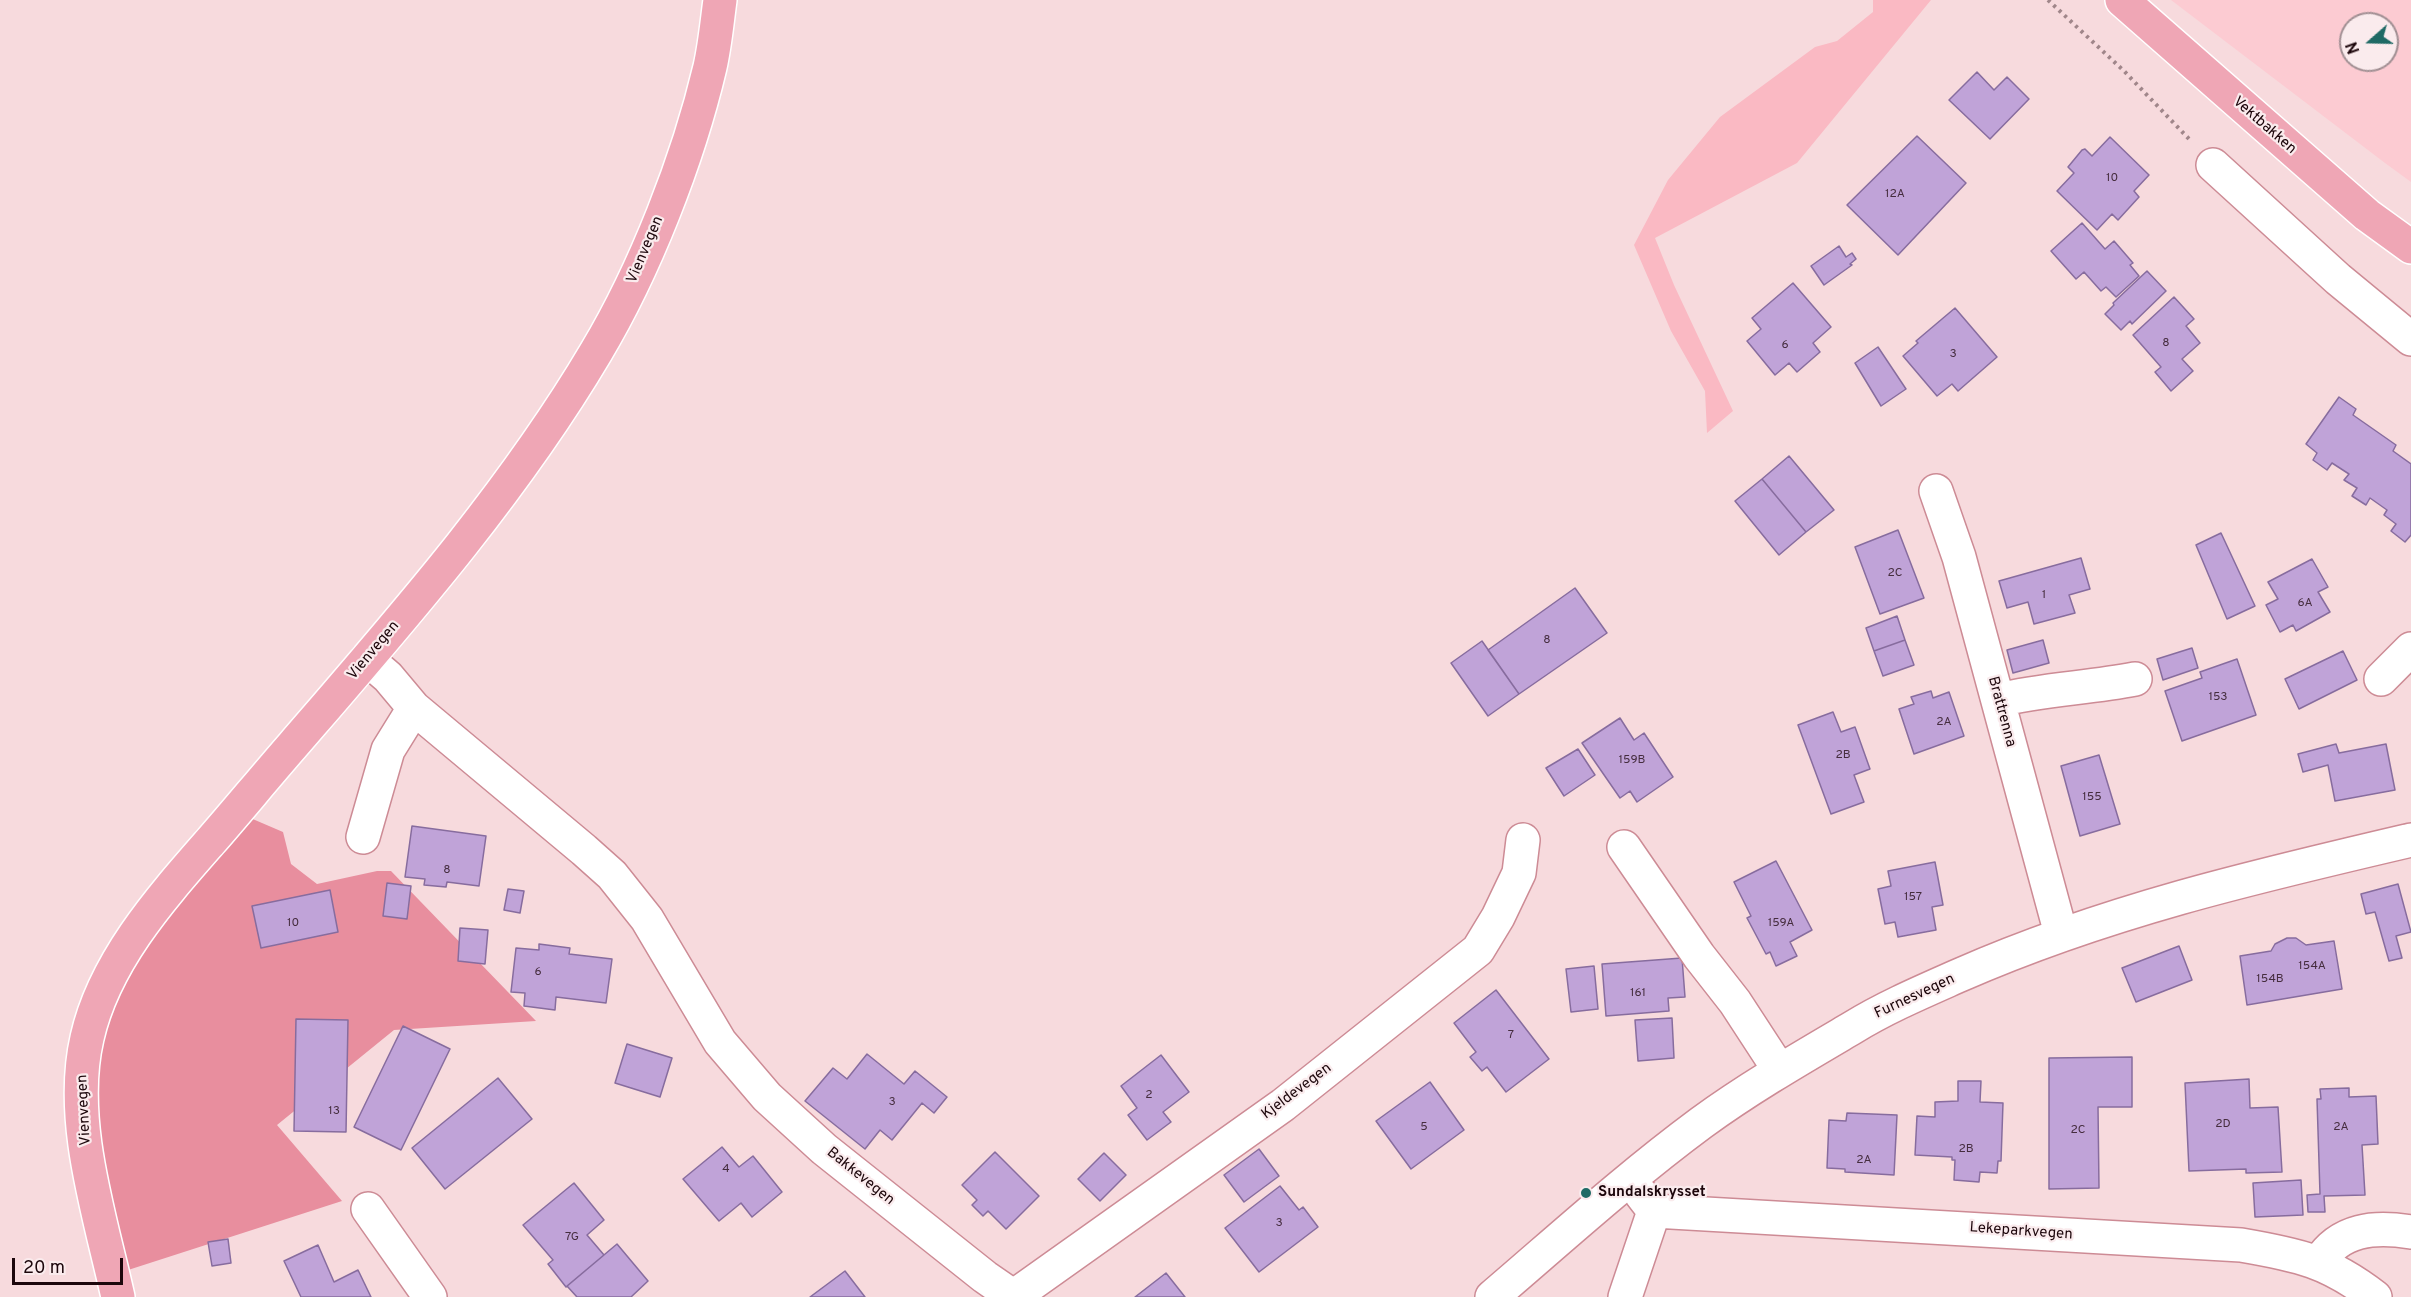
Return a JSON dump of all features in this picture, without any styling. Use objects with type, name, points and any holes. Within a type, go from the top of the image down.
[{"type":"main road","name":"Vienvegen","points":[[117,1297],[92,1180],[82,1118],[82,1075],[87,1039],[97,1003],[120,960],[142,926],[187,868],[367,659],[486,513],[596,352],[639,270],[692,129],[710,65],[720,0]]},
{"type":"main road","name":"Vektbakken","points":[[2122,0],[2358,207],[2411,247]]},
{"type":"street","points":[[2213,165],[2338,279],[2411,339]]},
{"type":"street","name":"Brattrenna","points":[[1936,491],[1959,557],[2061,934]]},
{"type":"street","points":[[2381,679],[2411,649]]},
{"type":"street","name":"Bakkevegen","points":[[367,659],[388,677],[414,708],[612,875],[646,919],[720,1042],[767,1097],[824,1149],[1013,1297]]},
{"type":"street","points":[[1998,700],[2032,692],[2093,687],[2135,679]]},
{"type":"street","points":[[363,837],[388,750],[414,708]]},
{"type":"street","name":"Kjeldevegen","points":[[1013,1297],[1282,1105],[1478,950],[1519,873],[1523,840]]},
{"type":"street","name":"Furnesvegen","points":[[1492,1297],[1629,1180],[1702,1123],[1780,1071],[1853,1027],[1917,994],[2061,934],[2180,896],[2271,872],[2411,840]]},
{"type":"street","points":[[1624,848],[1699,957],[1735,1002],[1780,1071]]},
{"type":"street","points":[[1624,1297],[1654,1211],[1629,1180]]},
{"type":"street","points":[[368,1209],[430,1297]]},
{"type":"street","name":"Lekeparkvegen","points":[[1654,1211],[2241,1245],[2294,1254],[2319,1262],[2375,1297]]},
{"type":"street","points":[[2319,1262],[2327,1248],[2344,1237],[2362,1232],[2391,1229],[2411,1232]]},
{"type":"path","points":[[2048,0],[2124,71],[2213,165]]},
{"type":"shaded area","points":[[1873,0],[1931,0],[1797,163],[1655,238],[1674,285],[1733,411],[1707,433],[1705,391],[1671,331],[1634,245],[1668,180],[1720,117],[1815,47],[1837,41],[1873,12]]},
{"type":"shaded area","points":[[2171,0],[2411,0],[2411,182],[2385,163]]},
{"type":"shaded area","points":[[248,817],[283,832],[291,864],[317,884],[377,871],[391,871],[536,1021],[394,1030],[277,1125],[342,1201],[125,1271],[105,1178],[97,1112],[96,1079],[99,1048],[106,1018],[139,960],[168,917]]},
{"type":"building","points":[[1977,72],[1994,90],[2007,77],[2029,99],[1990,139],[1949,100]]},
{"type":"building","points":[[1917,136],[1966,183],[1898,255],[1847,205]]},
{"type":"building","points":[[2110,137],[2149,175],[2134,191],[2139,197],[2118,220],[2112,214],[2097,230],[2057,191],[2074,173],[2068,167],[2082,150],[2085,149],[2092,156]]},
{"type":"building","points":[[2082,223],[2105,249],[2114,241],[2133,263],[2130,265],[2139,276],[2116,297],[2106,287],[2101,291],[2084,272],[2076,279],[2051,251]]},
{"type":"building","points":[[1839,246],[1846,257],[1852,253],[1856,259],[1850,264],[1852,265],[1824,285],[1811,266]]},
{"type":"building","points":[[2147,271],[2166,291],[2132,324],[2130,321],[2121,330],[2105,314],[2114,305],[2113,303]]},
{"type":"building","points":[[1793,283],[1831,327],[1813,343],[1820,352],[1797,372],[1789,363],[1775,375],[1747,341],[1761,329],[1752,318]]},
{"type":"building","points":[[2174,297],[2194,319],[2186,326],[2200,343],[2182,359],[2193,371],[2171,391],[2155,372],[2161,367],[2133,335]]},
{"type":"building","points":[[1955,308],[1997,357],[1958,391],[1952,384],[1937,396],[1903,356],[1918,343],[1916,341]]},
{"type":"building","points":[[1878,347],[1906,389],[1881,406],[1855,363]]},
{"type":"building","points":[[2339,397],[2356,409],[2353,415],[2396,445],[2393,451],[2411,464],[2411,535],[2405,542],[2391,531],[2396,524],[2384,515],[2387,510],[2370,498],[2366,505],[2352,496],[2357,488],[2344,480],[2349,474],[2332,463],[2327,470],[2313,460],[2317,453],[2306,444]]},
{"type":"building","points":[[1789,456],[1834,510],[1806,532],[1762,479]]},
{"type":"building","points":[[1762,479],[1806,532],[1779,555],[1735,501]]},
{"type":"building","points":[[1898,530],[1924,598],[1880,614],[1855,547]]},
{"type":"building","points":[[2221,533],[2255,606],[2227,619],[2196,545]]},
{"type":"building","points":[[2081,558],[2090,589],[2069,595],[2075,613],[2034,624],[2028,602],[2007,608],[1999,581]]},
{"type":"building","points":[[2312,559],[2328,587],[2318,592],[2330,612],[2296,631],[2293,625],[2280,632],[2266,605],[2278,599],[2268,582]]},
{"type":"building","points":[[1575,588],[1607,633],[1519,694],[1488,650]]},
{"type":"building","points":[[1897,616],[1905,640],[1874,651],[1866,628]]},
{"type":"building","points":[[1905,640],[1914,665],[1883,676],[1874,651]]},
{"type":"building","points":[[2043,640],[2049,663],[2013,673],[2007,650]]},
{"type":"building","points":[[1482,641],[1519,694],[1488,716],[1451,663]]},
{"type":"building","points":[[2192,648],[2198,668],[2163,680],[2157,659]]},
{"type":"building","points":[[2343,651],[2357,680],[2299,709],[2285,679]]},
{"type":"building","points":[[2237,659],[2256,715],[2182,741],[2165,691],[2202,678],[2200,672]]},
{"type":"building","points":[[1931,691],[1933,698],[1949,692],[1964,736],[1914,754],[1899,709],[1914,704],[1911,697]]},
{"type":"building","points":[[1833,712],[1841,732],[1855,727],[1870,769],[1854,775],[1864,802],[1831,814],[1798,725]]},
{"type":"building","points":[[1620,718],[1634,740],[1644,733],[1673,777],[1637,802],[1630,791],[1620,798],[1582,743]]},
{"type":"building","points":[[2336,744],[2339,753],[2386,744],[2395,790],[2335,801],[2328,765],[2303,772],[2298,754]]},
{"type":"building","points":[[1578,749],[1595,775],[1564,796],[1546,768]]},
{"type":"building","points":[[2099,755],[2120,824],[2080,836],[2061,766]]},
{"type":"building","points":[[412,826],[486,836],[479,886],[447,882],[446,887],[424,885],[425,879],[405,877]]},
{"type":"building","points":[[1776,861],[1812,930],[1790,942],[1797,956],[1776,966],[1770,952],[1766,954],[1747,918],[1751,916],[1734,882]]},
{"type":"building","points":[[1935,862],[1943,905],[1932,907],[1936,930],[1898,937],[1895,922],[1885,924],[1878,889],[1891,886],[1888,871]]},
{"type":"building","points":[[387,883],[411,886],[407,919],[383,916]]},
{"type":"building","points":[[2398,884],[2411,932],[2396,936],[2402,958],[2389,961],[2375,912],[2366,914],[2361,894]]},
{"type":"building","points":[[508,889],[524,891],[520,913],[504,910]]},
{"type":"building","points":[[330,890],[338,932],[261,948],[252,906]]},
{"type":"building","points":[[460,928],[488,930],[485,964],[458,961]]},
{"type":"building","points":[[2287,938],[2296,938],[2306,945],[2334,941],[2342,989],[2247,1005],[2240,956],[2271,951],[2275,944]]},
{"type":"building","points":[[539,944],[570,948],[569,954],[612,959],[606,1003],[556,997],[555,1010],[524,1006],[525,993],[511,992],[516,948],[539,950]]},
{"type":"building","points":[[2179,946],[2192,980],[2136,1002],[2122,968]]},
{"type":"building","points":[[1682,958],[1685,997],[1668,998],[1669,1011],[1606,1016],[1602,964]]},
{"type":"building","points":[[1594,966],[1598,1009],[1571,1012],[1566,969]]},
{"type":"building","points":[[1496,990],[1549,1059],[1506,1092],[1487,1067],[1482,1071],[1470,1057],[1476,1052],[1454,1023]]},
{"type":"building","points":[[1672,1018],[1674,1058],[1638,1061],[1635,1020]]},
{"type":"building","points":[[296,1019],[348,1020],[346,1132],[294,1131]]},
{"type":"building","points":[[403,1026],[450,1049],[401,1150],[354,1127]]},
{"type":"building","points":[[627,1044],[672,1058],[660,1097],[615,1083]]},
{"type":"building","points":[[867,1054],[904,1084],[915,1071],[947,1097],[934,1113],[922,1103],[892,1140],[880,1130],[865,1149],[805,1101],[833,1068],[847,1079]]},
{"type":"building","points":[[1161,1055],[1189,1092],[1163,1112],[1171,1122],[1147,1140],[1128,1115],[1137,1108],[1121,1086]]},
{"type":"building","points":[[2132,1057],[2132,1107],[2098,1107],[2099,1188],[2049,1189],[2049,1058]]},
{"type":"building","points":[[498,1078],[532,1119],[445,1189],[412,1148]]},
{"type":"building","points":[[2249,1079],[2250,1108],[2278,1107],[2282,1172],[2246,1173],[2246,1169],[2189,1171],[2185,1083]]},
{"type":"building","points":[[1958,1081],[1981,1081],[1980,1102],[2003,1103],[2001,1161],[1998,1161],[1997,1173],[1980,1172],[1979,1182],[1954,1180],[1955,1160],[1952,1160],[1952,1157],[1915,1155],[1917,1116],[1935,1117],[1935,1102],[1958,1101]]},
{"type":"building","points":[[1430,1082],[1464,1130],[1411,1169],[1376,1121]]},
{"type":"building","points":[[2349,1088],[2349,1097],[2376,1096],[2378,1144],[2362,1145],[2365,1195],[2324,1196],[2325,1212],[2308,1212],[2307,1195],[2320,1194],[2317,1099],[2321,1099],[2320,1089]]},
{"type":"building","points":[[1847,1113],[1897,1115],[1894,1175],[1845,1172],[1845,1169],[1827,1168],[1829,1120],[1846,1121]]},
{"type":"building","points":[[722,1147],[739,1167],[753,1156],[782,1192],[752,1217],[741,1203],[719,1221],[683,1179]]},
{"type":"building","points":[[1259,1149],[1279,1176],[1244,1202],[1224,1175]]},
{"type":"building","points":[[995,1152],[1039,1196],[1006,1229],[988,1211],[983,1216],[972,1205],[977,1200],[962,1185]]},
{"type":"building","points":[[1104,1153],[1126,1175],[1100,1201],[1078,1179]]},
{"type":"building","points":[[2301,1180],[2303,1215],[2255,1217],[2253,1183]]},
{"type":"building","points":[[574,1183],[604,1220],[587,1235],[604,1255],[566,1287],[548,1264],[553,1260],[523,1225]]},
{"type":"building","points":[[1280,1186],[1299,1210],[1303,1207],[1318,1227],[1259,1272],[1225,1228]]},
{"type":"building","points":[[228,1239],[231,1263],[212,1266],[208,1242]]},
{"type":"building","points":[[617,1244],[648,1281],[631,1297],[577,1297],[567,1286]]},
{"type":"building","points":[[318,1245],[334,1282],[358,1270],[371,1297],[301,1297],[284,1261]]},
{"type":"building","points":[[845,1271],[865,1297],[810,1297]]},
{"type":"building","points":[[1166,1273],[1185,1297],[1135,1297]]},
{"type":"place","name":"Sundalskrysset","points":[[1586,1193]]}]
